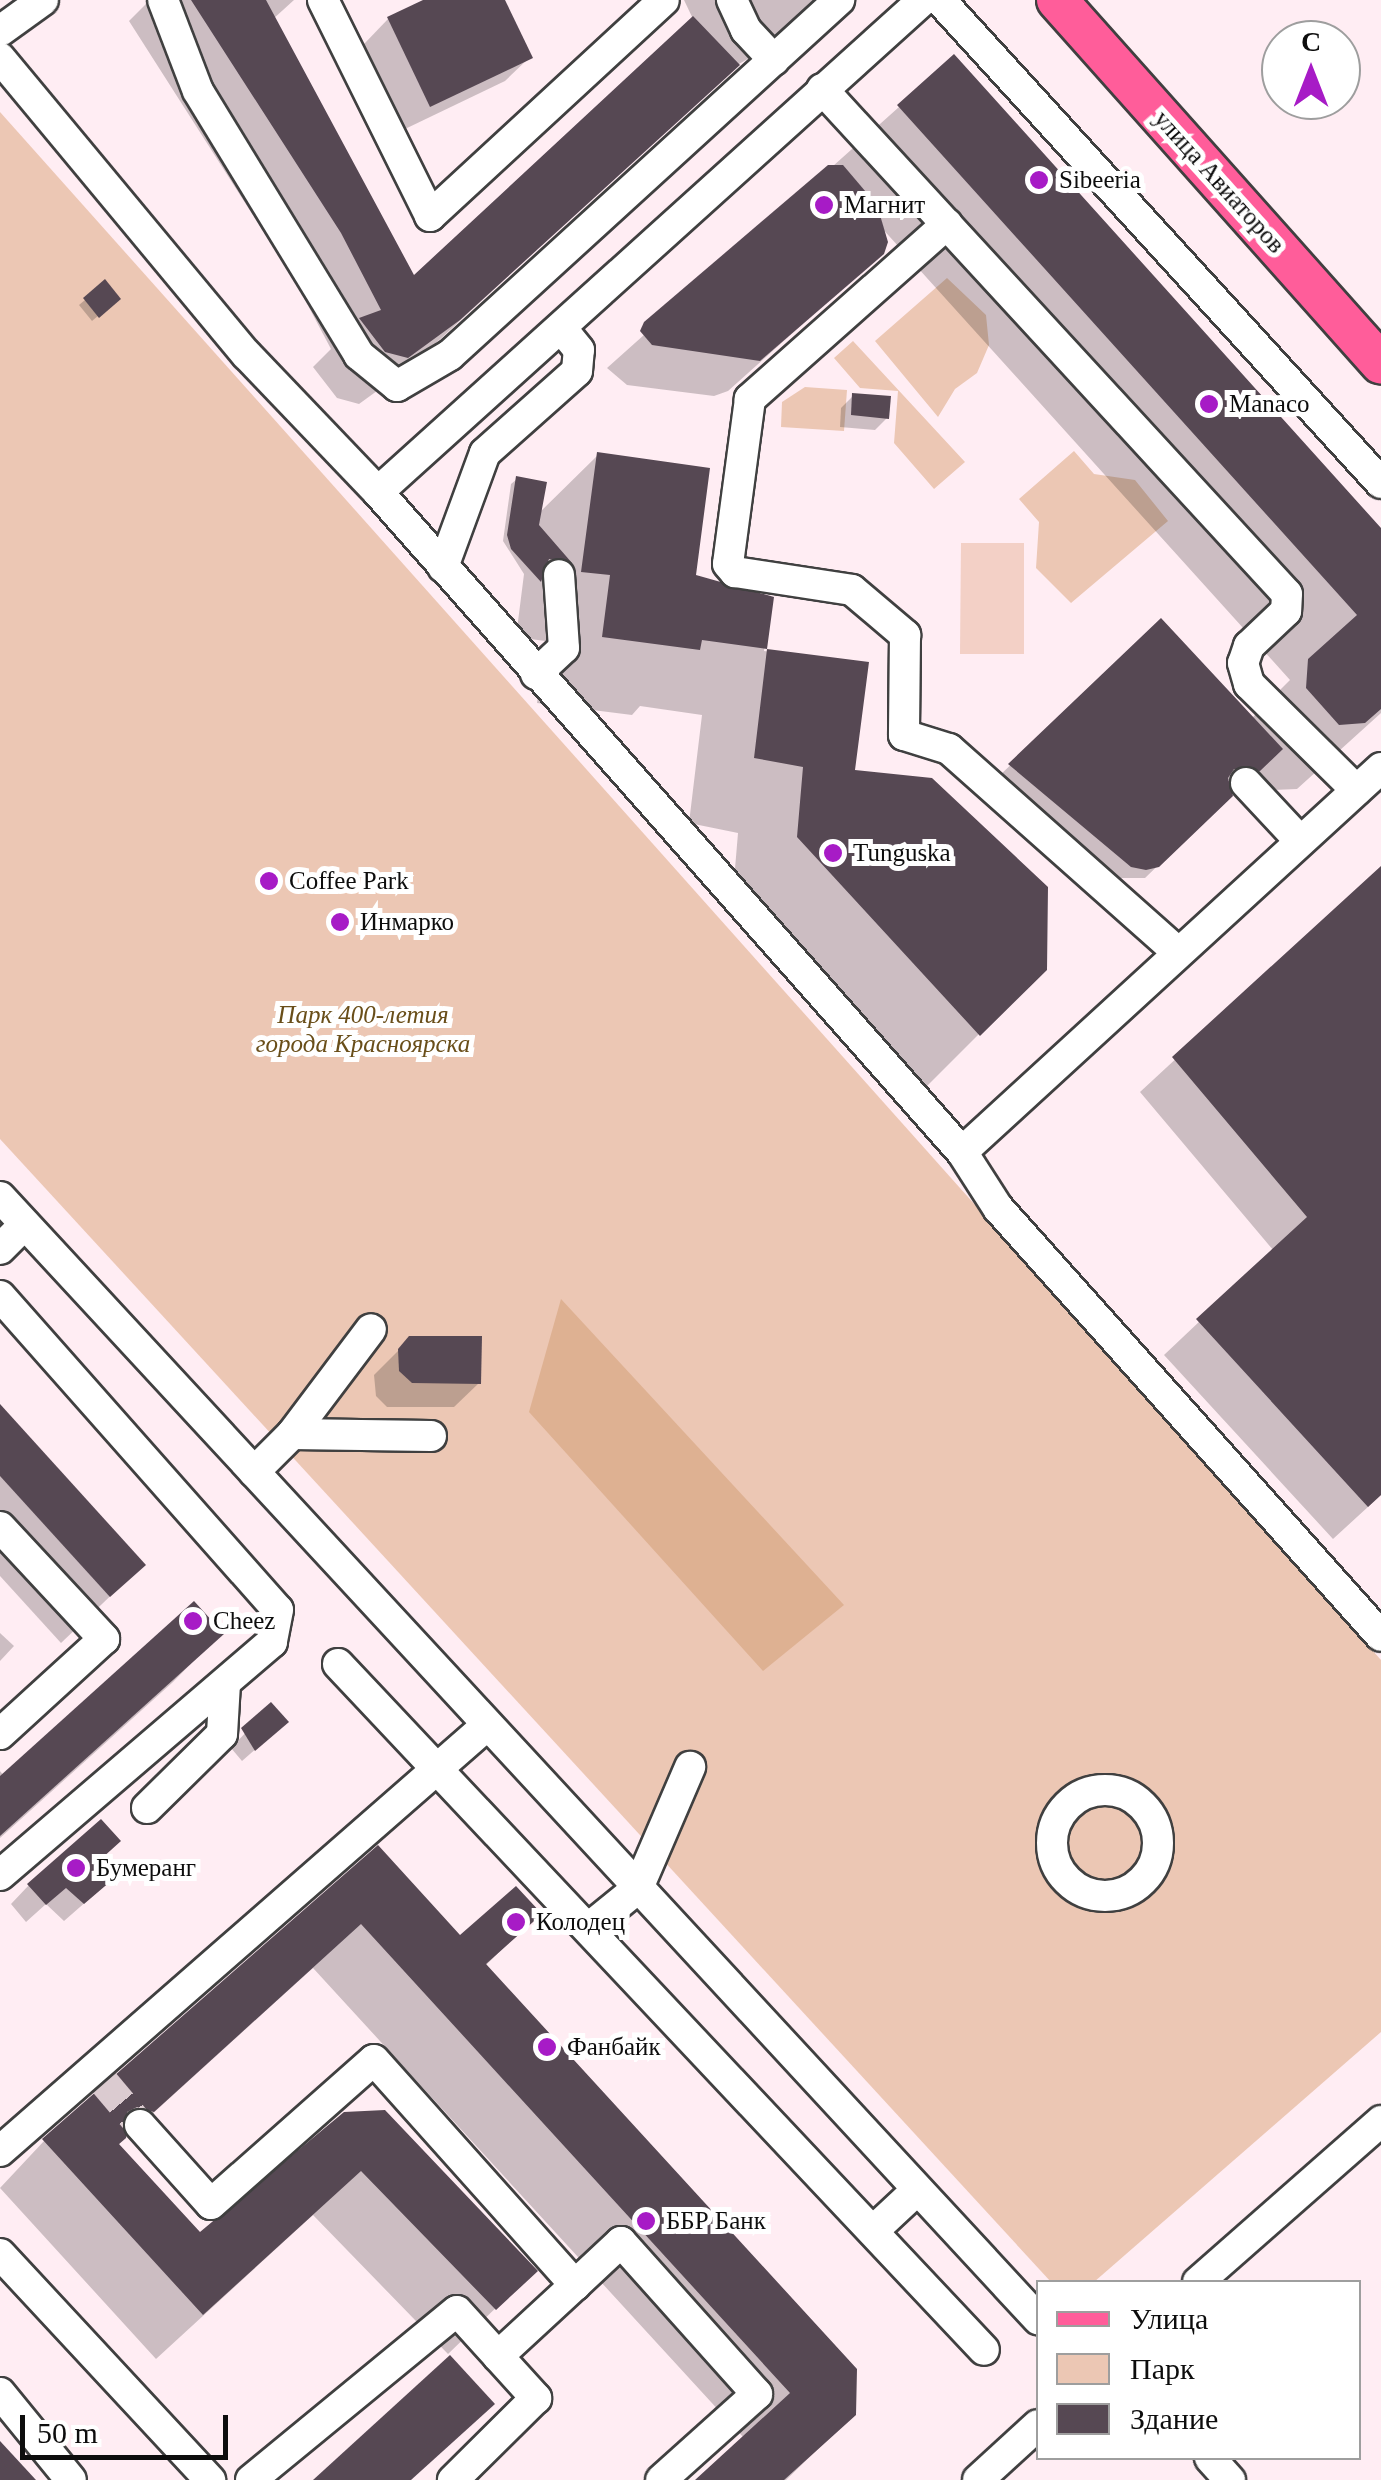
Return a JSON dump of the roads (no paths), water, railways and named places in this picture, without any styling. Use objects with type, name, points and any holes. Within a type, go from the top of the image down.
[{"type":"main road","name":"улица Авиаторов","points":[[1056,0],[1381,364]]},
{"type":"street","points":[[0,32],[43,0]]},
{"type":"street","points":[[162,0],[198,91],[359,355],[397,386],[450,355],[840,0]]},
{"type":"street","points":[[323,0],[430,216],[664,0]]},
{"type":"street","points":[[732,0],[746,30],[774,60]]},
{"type":"street","points":[[940,0],[1381,483]]},
{"type":"street","points":[[378,492],[562,329],[822,89],[908,4]]},
{"type":"street","points":[[0,58],[248,355],[378,492],[962,1152],[998,1208],[1381,1636]]},
{"type":"street","points":[[822,89],[1287,594],[1286,612],[1250,646],[1243,663],[1249,684],[1356,790]]},
{"type":"street","points":[[947,224],[750,399],[728,564],[734,572],[852,590],[905,634],[904,735],[949,749],[1178,952]]},
{"type":"street","points":[[443,567],[485,453],[577,372],[579,350],[562,329]]},
{"type":"street","points":[[536,674],[564,648],[559,575]]},
{"type":"street","points":[[962,1152],[1381,768]]},
{"type":"street","points":[[1246,784],[1300,841]]},
{"type":"street","points":[[0,1197],[1036,2317]]},
{"type":"street","points":[[0,1249],[25,1224]]},
{"type":"street","points":[[0,1296],[278,1610],[272,1642],[0,1875]]},
{"type":"street","points":[[254,1472],[292,1434],[371,1329]]},
{"type":"street","points":[[292,1434],[431,1436]]},
{"type":"street","points":[[0,1526],[104,1639],[3,1725]]},
{"type":"street","points":[[338,1664],[432,1769],[590,1928],[984,2350]]},
{"type":"street","points":[[146,1808],[222,1734],[225,1684]]},
{"type":"street","points":[[0,2151],[97,2075],[432,1769],[486,1726]]},
{"type":"street","points":[[590,1928],[638,1888],[690,1768]]},
{"type":"street","points":[[140,2125],[211,2204],[374,2060],[575,2285]]},
{"type":"street","points":[[1200,2280],[1381,2121]]},
{"type":"street","points":[[873,2231],[917,2190]]},
{"type":"street","points":[[498,2356],[622,2242],[757,2394],[661,2480]]},
{"type":"street","points":[[0,2254],[210,2480]]},
{"type":"street","points":[[251,2480],[457,2311],[536,2398],[453,2480]]},
{"type":"street","points":[[0,2393],[71,2480]]},
{"type":"street","points":[[978,2480],[1036,2428]]},
{"type":"street","points":[[1212,2460],[1230,2480]]},
{"type":"tunnel","points":[[102,2080],[140,2125]]},
{"type":"place","name":"Sibeeria","points":[[1039,180]]},
{"type":"place","name":"Магнит","points":[[824,205]]},
{"type":"place","name":"Manaco","points":[[1209,404]]},
{"type":"place","name":"Tunguska","points":[[833,853]]},
{"type":"place","name":"Coffee Park","points":[[269,881]]},
{"type":"place","name":"Инмарко","points":[[340,922]]},
{"type":"place","name":"Cheez","points":[[193,1621]]},
{"type":"place","name":"Бумеранг","points":[[76,1868]]},
{"type":"place","name":"Колодец","points":[[516,1922]]},
{"type":"place","name":"Фанбайк","points":[[547,2047]]},
{"type":"place","name":"ББР Банк","points":[[646,2221]]},
{"type":"park label","name":"Парк 400-летия города Красноярска","points":[[363,1030]]}]
